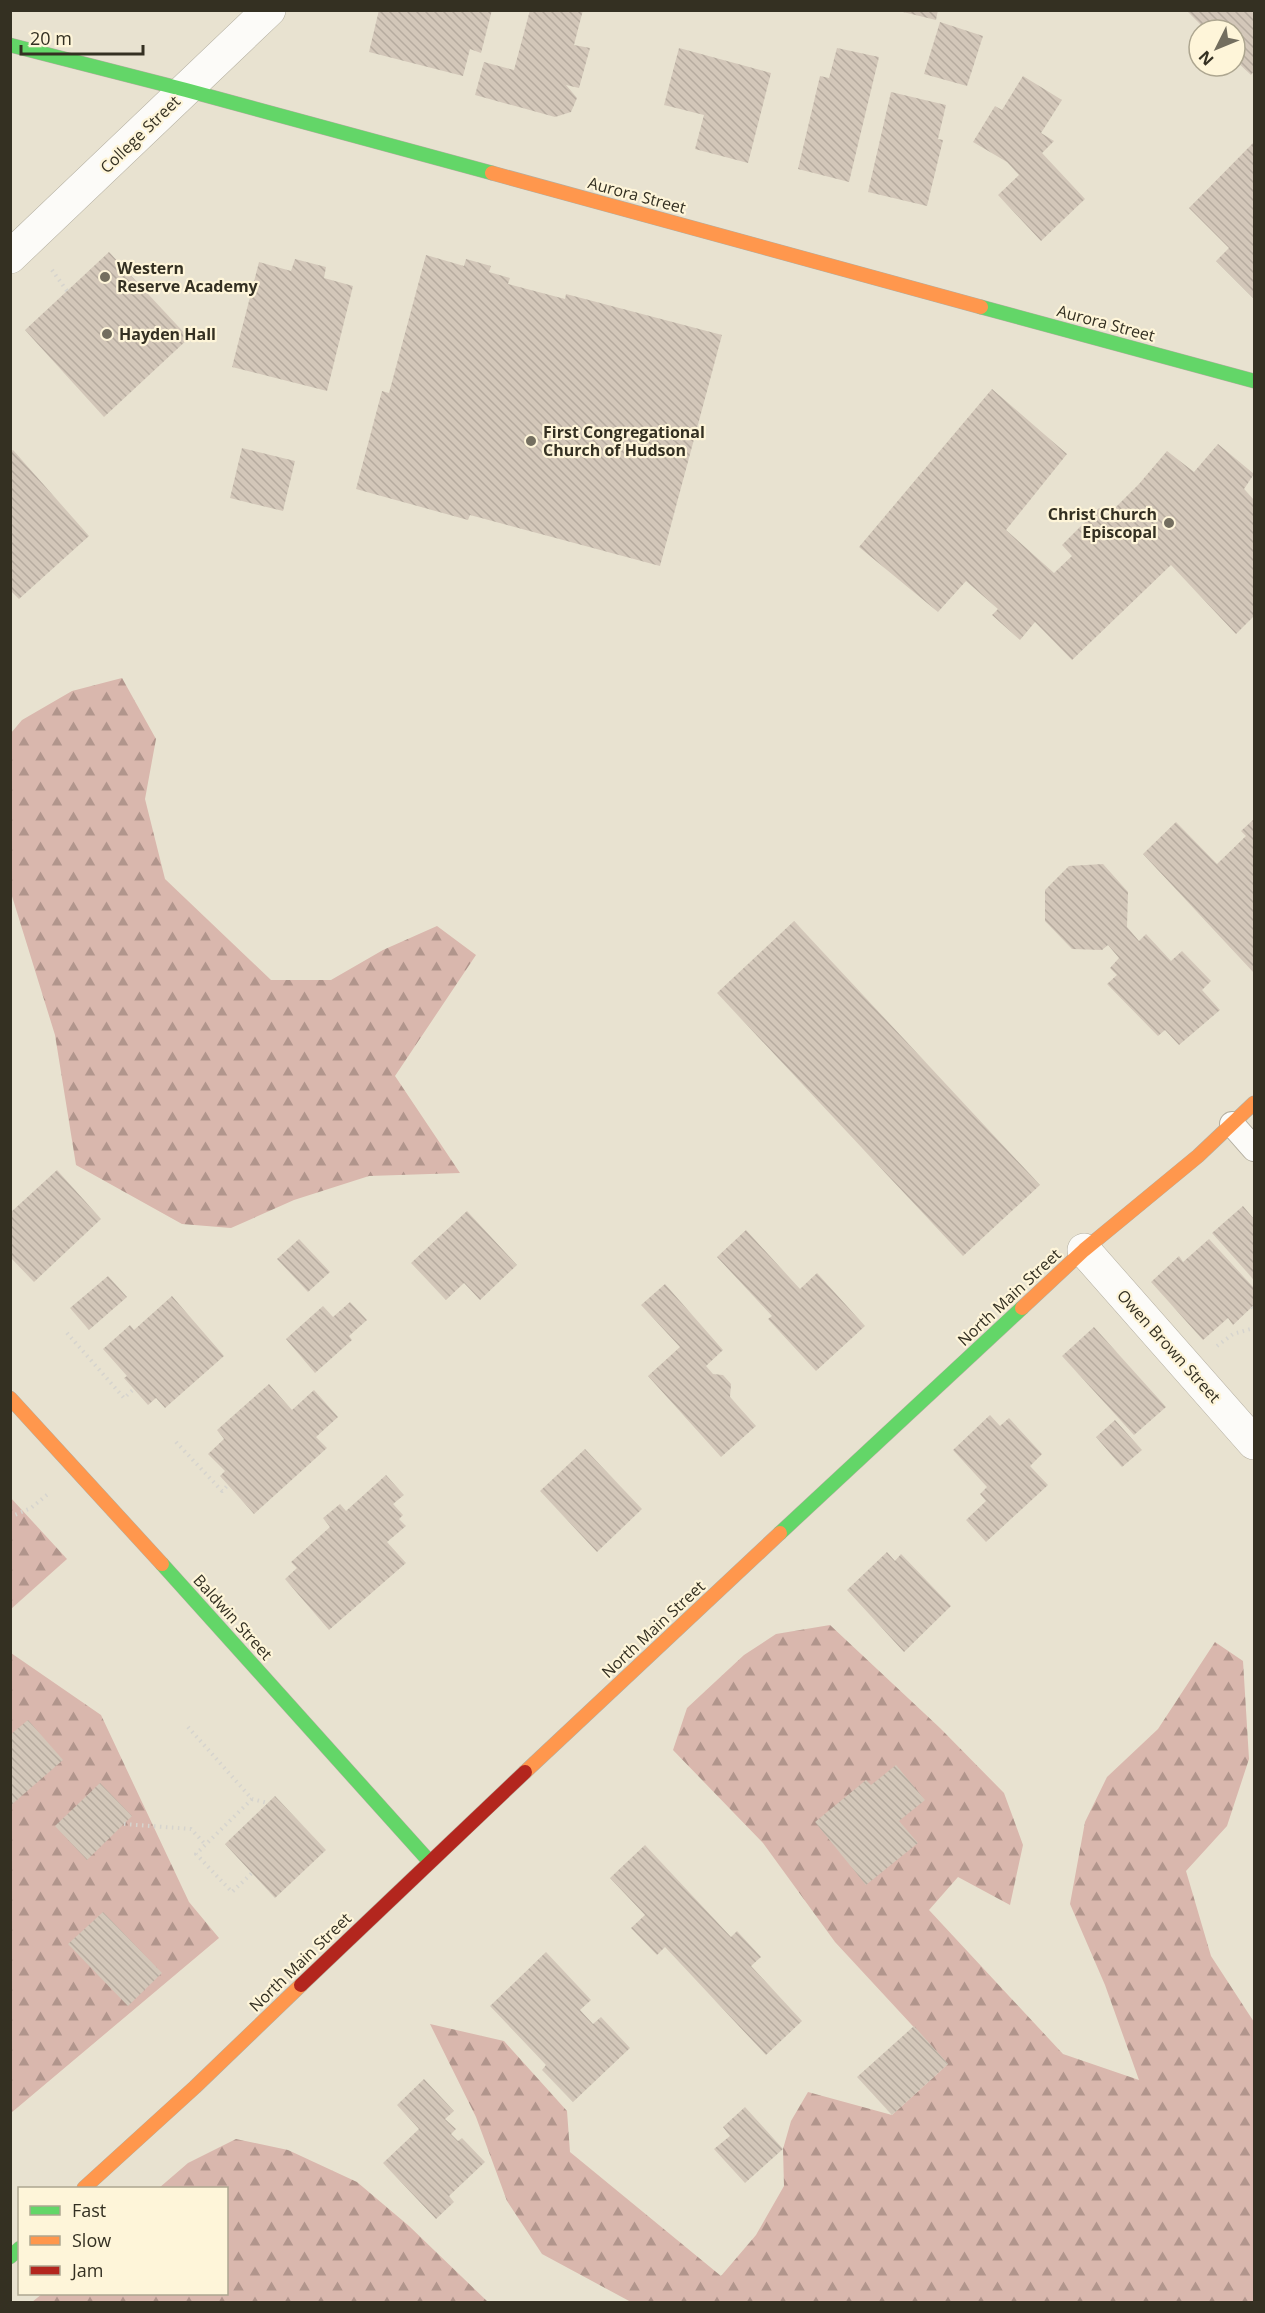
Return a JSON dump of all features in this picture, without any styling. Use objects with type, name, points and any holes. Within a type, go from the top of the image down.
[{"type":"street","name":"College Street","points":[[10,257],[269,10]]},
{"type":"street","name":"Aurora Street","points":[[10,45],[186,90],[1254,381]]},
{"type":"street","name":"North Main Street","points":[[85,2187],[195,2087],[429,1861],[1084,1250],[1198,1156],[1254,1103]]},
{"type":"street","name":"Owen Brown Street","points":[[1084,1250],[1254,1443]]},
{"type":"street","name":"Baldwin Street","points":[[10,1398],[234,1642],[429,1861]]},
{"type":"lane","points":[[1232,1124],[1254,1149]]},
{"type":"path","points":[[1211,1353],[1233,1334],[1254,1328]]},
{"type":"path","points":[[67,1333],[124,1398],[134,1389]]},
{"type":"path","points":[[176,1442],[222,1491],[228,1485]]},
{"type":"path","points":[[188,1727],[252,1799],[268,1803]]},
{"type":"path","points":[[252,1799],[196,1854],[232,1892],[252,1873]]},
{"type":"path","points":[[124,1824],[191,1829],[205,1844]]},
{"type":"green space","points":[[122,678],[156,739],[145,799],[165,879],[271,980],[331,980],[383,950],[437,926],[476,955],[395,1076],[460,1173],[369,1176],[294,1200],[231,1228],[182,1224],[76,1165],[55,1035],[11,893],[11,733],[22,720],[72,691]]},
{"type":"green space","points":[[10,1497],[67,1559],[11,1609],[10,1609]]},
{"type":"green space","points":[[830,1625],[940,1728],[1004,1793],[1023,1845],[1010,1905],[958,1877],[929,1910],[1063,2054],[1139,2080],[1105,1985],[1070,1904],[1085,1822],[1107,1777],[1158,1729],[1215,1642],[1243,1661],[1249,1759],[1227,1826],[1186,1871],[1211,1956],[1254,2022],[1254,2302],[631,2302],[542,2254],[507,2201],[476,2117],[430,2024],[504,2041],[567,2111],[570,2152],[721,2276],[756,2235],[784,2186],[783,2149],[791,2121],[808,2092],[892,2115],[948,2064],[835,1942],[763,1843],[673,1750],[687,1708],[744,1655],[776,1634]]},
{"type":"green space","points":[[11,1653],[101,1715],[189,1902],[219,1938],[11,2113]]},
{"type":"green space","points":[[236,2139],[288,2150],[357,2182],[409,2226],[488,2302],[32,2302],[41,2295],[228,2295],[228,2187],[160,2187],[188,2163]]},
{"type":"building","points":[[379,10],[492,10],[481,53],[470,49],[463,76],[369,52]]},
{"type":"building","points":[[530,10],[583,10],[574,45],[590,48],[579,88],[566,85],[577,98],[571,112],[555,117],[475,95],[484,62],[514,70]]},
{"type":"building","points":[[903,10],[938,10],[936,20],[903,12]]},
{"type":"building","points":[[1186,10],[1254,10],[1254,71],[1251,75],[1247,71],[1247,18],[1194,18]]},
{"type":"building","points":[[940,22],[983,36],[967,86],[924,74]]},
{"type":"building","points":[[679,48],[771,73],[748,163],[695,149],[704,115],[664,105]]},
{"type":"building","points":[[837,48],[879,57],[849,182],[798,169],[820,76],[829,78]]},
{"type":"building","points":[[1023,76],[1062,100],[1041,133],[1054,141],[1042,153],[1085,199],[1041,241],[998,195],[1019,175],[1007,162],[973,142],[995,106],[1002,110]]},
{"type":"building","points":[[891,92],[946,105],[938,139],[943,140],[927,206],[868,192]]},
{"type":"building","points":[[1254,142],[1254,299],[1216,261],[1229,248],[1189,208]]},
{"type":"building","name":"Hayden Hall","points":[[109,252],[189,338],[104,417],[25,330]]},
{"type":"building","name":"First Congregational Church of Hudson","points":[[426,255],[464,266],[466,259],[491,266],[489,272],[510,278],[508,284],[565,299],[566,294],[722,335],[660,566],[470,515],[468,520],[356,489],[382,391],[389,393]]},
{"type":"building","points":[[295,259],[326,267],[324,278],[353,286],[327,391],[232,367],[259,262],[291,271]]},
{"type":"building","name":"Christ Church Episcopal","points":[[992,389],[1067,454],[1006,530],[1054,573],[1072,556],[1062,545],[1099,508],[1107,516],[1139,484],[1167,451],[1194,472],[1218,444],[1254,474],[1244,489],[1254,500],[1254,616],[1236,634],[1171,565],[1072,660],[1035,622],[1020,640],[992,615],[998,609],[966,581],[938,612],[859,547]]},
{"type":"building","points":[[242,448],[295,461],[283,511],[230,498]]},
{"type":"building","points":[[13,450],[89,536],[19,599],[10,590],[10,452]]},
{"type":"building","points":[[1254,819],[1254,973],[1143,854],[1176,822],[1217,864],[1246,836],[1241,831]]},
{"type":"building","points":[[1103,864],[1128,892],[1127,927],[1139,941],[1146,934],[1171,961],[1182,951],[1211,981],[1202,990],[1220,1010],[1179,1045],[1165,1030],[1158,1036],[1107,984],[1117,975],[1110,968],[1119,958],[1108,945],[1102,950],[1072,949],[1045,921],[1045,890],[1069,866]]},
{"type":"building","points":[[794,921],[1040,1185],[963,1256],[717,993]]},
{"type":"building","points":[[57,1170],[101,1219],[34,1282],[10,1257],[10,1213]]},
{"type":"building","points":[[1243,1206],[1254,1219],[1254,1280],[1212,1233]]},
{"type":"building","points":[[467,1211],[517,1265],[480,1300],[464,1283],[446,1300],[411,1263]]},
{"type":"building","points":[[746,1230],[800,1289],[817,1273],[865,1326],[816,1371],[768,1319],[772,1316],[717,1257]]},
{"type":"building","points":[[299,1239],[330,1272],[308,1292],[277,1259]]},
{"type":"building","points":[[1209,1239],[1254,1288],[1254,1305],[1233,1325],[1228,1318],[1203,1340],[1151,1282],[1179,1256],[1183,1262]]},
{"type":"building","points":[[108,1276],[127,1297],[89,1330],[70,1308]]},
{"type":"building","points":[[665,1284],[723,1350],[706,1366],[713,1374],[723,1375],[731,1384],[730,1397],[756,1426],[721,1457],[648,1376],[680,1347],[641,1305]]},
{"type":"building","points":[[172,1296],[224,1356],[165,1408],[156,1398],[148,1405],[103,1349],[130,1325],[134,1330]]},
{"type":"building","points":[[350,1302],[367,1320],[349,1336],[352,1340],[315,1373],[286,1339],[323,1306],[333,1317]]},
{"type":"building","points":[[1094,1327],[1166,1407],[1134,1435],[1062,1356]]},
{"type":"building","points":[[269,1384],[292,1410],[314,1390],[338,1417],[316,1437],[327,1448],[254,1514],[220,1476],[225,1471],[208,1454],[224,1439],[217,1430]]},
{"type":"building","points":[[990,1415],[1000,1426],[1009,1418],[1042,1454],[1030,1466],[1048,1485],[986,1542],[966,1520],[986,1501],[980,1494],[987,1487],[953,1450]]},
{"type":"building","points":[[1115,1420],[1142,1450],[1122,1467],[1096,1437]]},
{"type":"building","points":[[585,1449],[642,1509],[597,1552],[540,1491]]},
{"type":"building","points":[[386,1475],[404,1495],[393,1504],[403,1515],[399,1519],[406,1526],[387,1542],[406,1563],[329,1630],[285,1579],[297,1568],[291,1562],[330,1527],[323,1518],[340,1504],[346,1511]]},
{"type":"building","points":[[887,1552],[895,1561],[901,1554],[951,1606],[904,1652],[847,1590]]},
{"type":"building","points":[[28,1720],[63,1760],[10,1806],[10,1735]]},
{"type":"building","points":[[896,1765],[925,1800],[899,1821],[918,1843],[866,1885],[815,1822],[866,1780],[871,1785]]},
{"type":"building","points":[[100,1783],[132,1816],[87,1860],[55,1826]]},
{"type":"building","points":[[275,1796],[326,1850],[275,1898],[225,1844]]},
{"type":"building","points":[[645,1845],[731,1937],[737,1931],[761,1957],[751,1966],[802,2021],[766,2055],[665,1947],[657,1955],[631,1928],[645,1915],[610,1878]]},
{"type":"building","points":[[103,1912],[162,1973],[128,2006],[68,1944]]},
{"type":"building","points":[[546,1952],[591,2000],[580,2010],[593,2024],[601,2017],[630,2048],[573,2102],[542,2070],[546,2065],[490,2006]]},
{"type":"building","points":[[914,2026],[948,2064],[892,2115],[857,2077]]},
{"type":"building","points":[[424,2079],[454,2111],[445,2119],[456,2129],[451,2134],[458,2141],[462,2138],[485,2162],[449,2196],[454,2202],[436,2219],[383,2163],[419,2129],[397,2105]]},
{"type":"building","points":[[745,2107],[783,2149],[745,2183],[714,2149],[730,2136],[723,2127]]},
{"type":"traffic: fast","points":[[10,45],[492,173]]},
{"type":"traffic: fast","points":[[981,307],[1254,381]]},
{"type":"traffic: fast","points":[[780,1533],[1022,1308]]},
{"type":"traffic: fast","points":[[162,1564],[429,1861]]},
{"type":"traffic: fast","points":[[10,2257],[18,2250]]},
{"type":"traffic: slow","points":[[492,173],[981,307]]},
{"type":"traffic: slow","points":[[1022,1308],[1084,1250],[1198,1156],[1254,1103]]},
{"type":"traffic: slow","points":[[10,1398],[162,1564]]},
{"type":"traffic: slow","points":[[525,1772],[780,1533]]},
{"type":"traffic: slow","points":[[85,2187],[195,2087],[301,1985]]},
{"type":"traffic: jam","points":[[301,1985],[525,1772]]},
{"type":"place","name":"Western Reserve Academy","points":[[105,277]]},
{"type":"place","name":"Hayden Hall","points":[[107,334]]},
{"type":"place","name":"First Congregational Church of Hudson","points":[[531,441]]},
{"type":"place","name":"Christ Church Episcopal","points":[[1169,523]]}]
